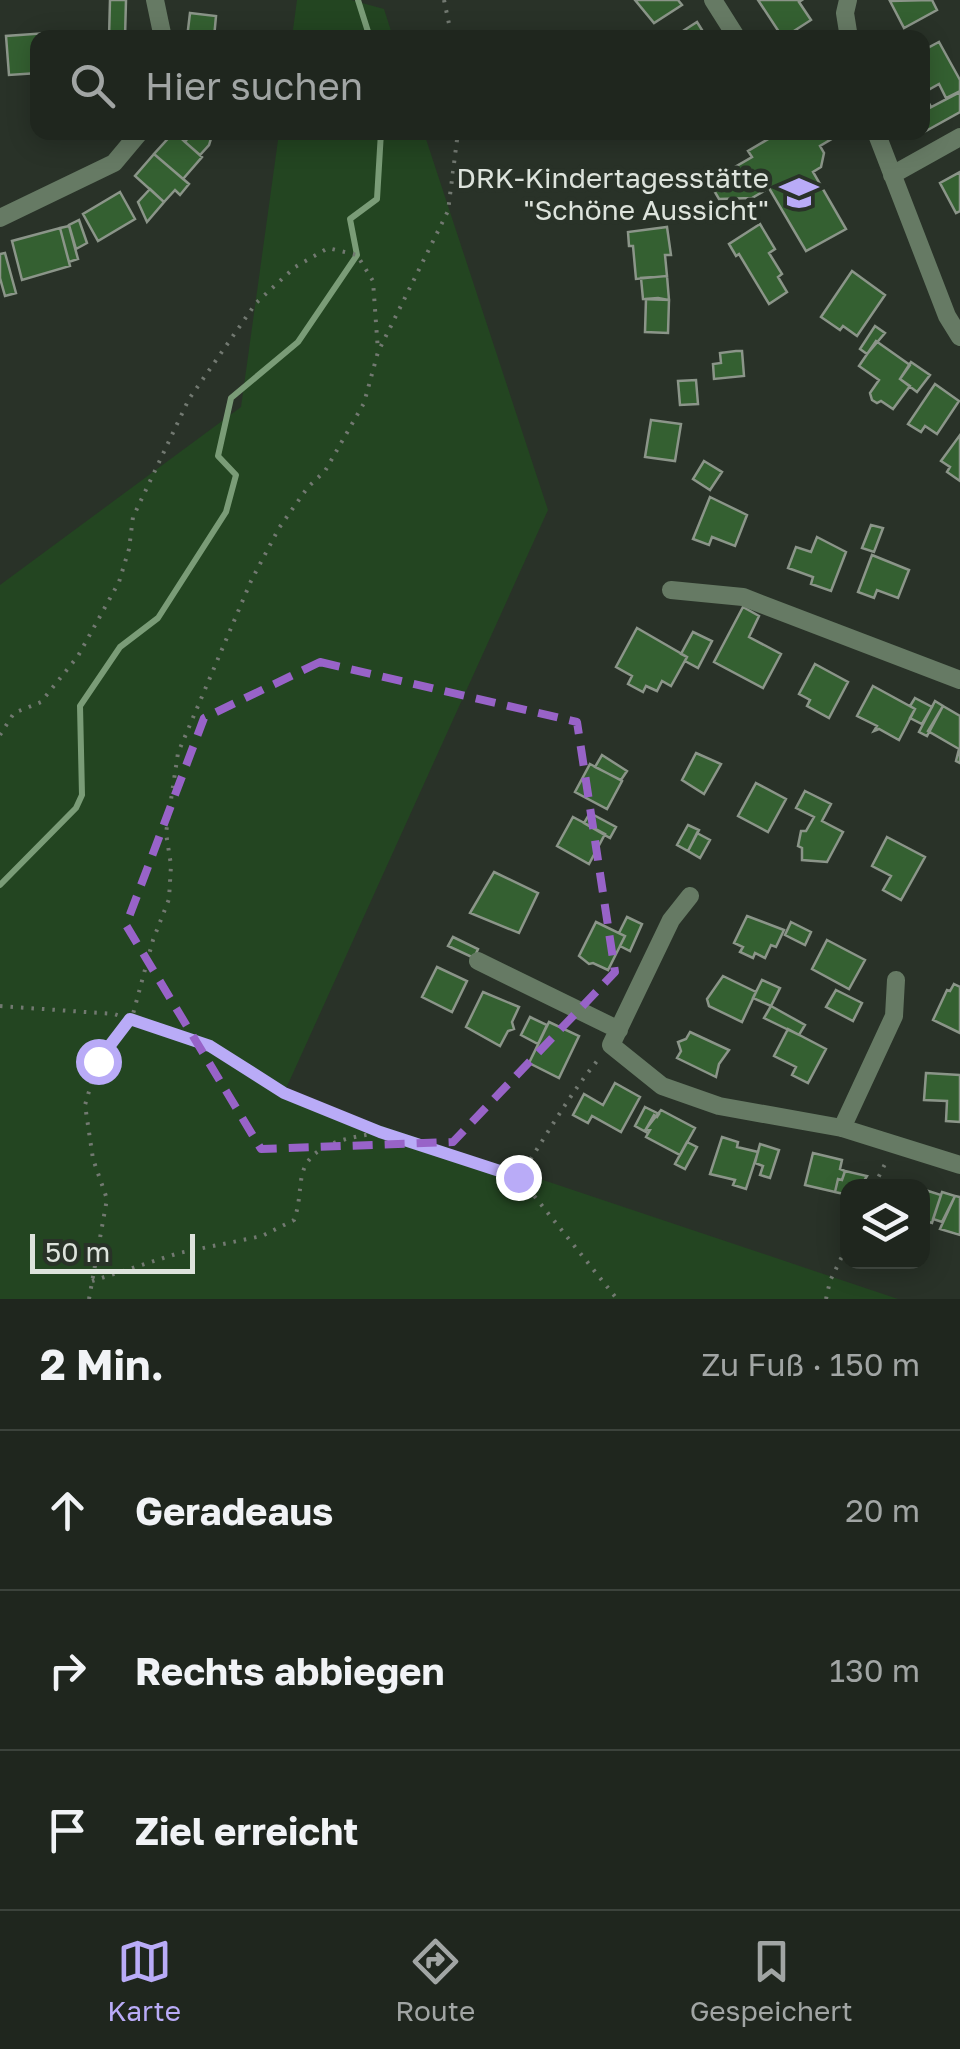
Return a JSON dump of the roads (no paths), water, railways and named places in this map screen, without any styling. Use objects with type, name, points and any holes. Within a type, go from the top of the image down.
[{"type":"street","points":[[155,0],[161,30]]},
{"type":"street","points":[[712,0],[732,30]]},
{"type":"street","points":[[847,30],[848,0]]},
{"type":"street","points":[[892,175],[960,137]]},
{"type":"street","points":[[0,218],[114,162],[133,140]]},
{"type":"street","points":[[879,140],[948,316],[960,337]]},
{"type":"street","points":[[671,590],[743,597],[960,680]]},
{"type":"street","points":[[615,1037],[671,920],[690,896]]},
{"type":"street","points":[[478,961],[615,1037],[662,1086],[718,1106],[842,1128],[960,1165]]},
{"type":"street","points":[[842,1128],[894,1016],[896,980]]},
{"type":"waterway","points":[[358,0],[367,30]]},
{"type":"waterway","points":[[0,885],[76,808],[82,795],[80,706],[120,647],[158,618],[226,512],[236,475],[218,456],[231,398],[298,342],[357,255],[350,219],[377,199],[381,140]]},
{"type":"place","name":"DRK-Kindertagesstätte \"Schöne Aussicht\"","points":[[799,193]]}]
